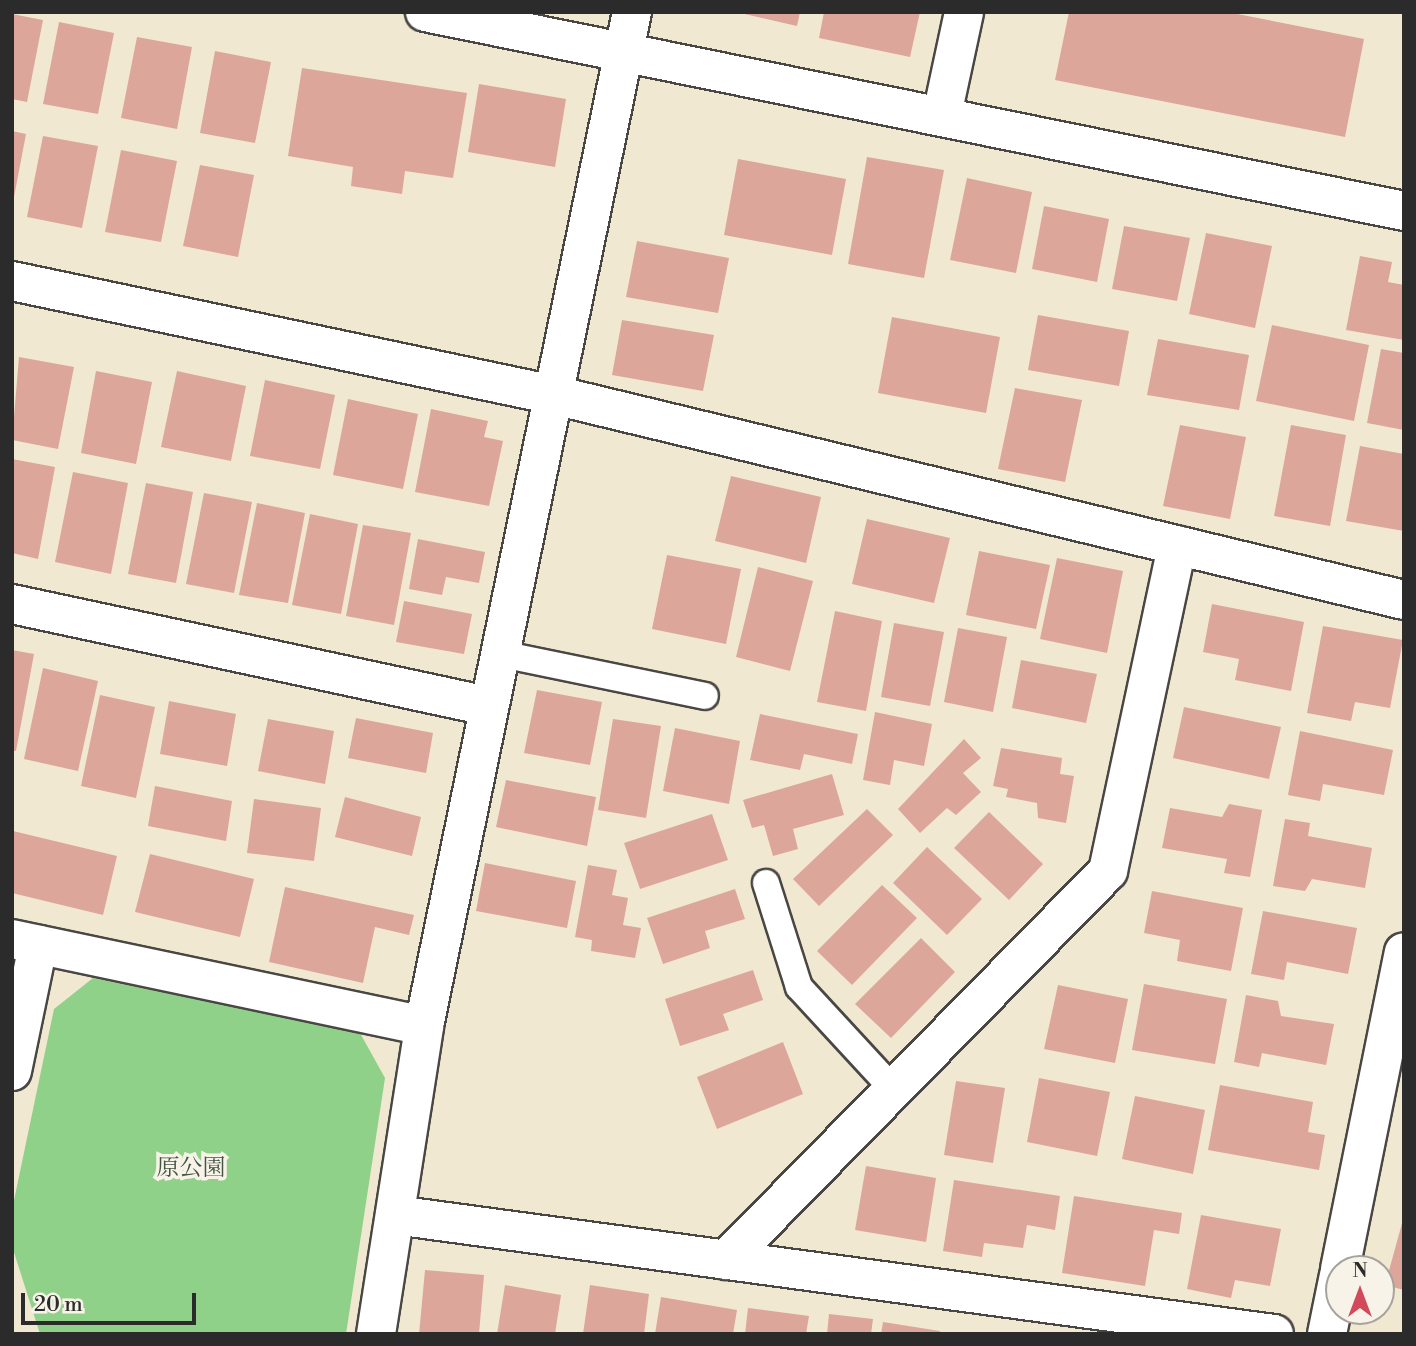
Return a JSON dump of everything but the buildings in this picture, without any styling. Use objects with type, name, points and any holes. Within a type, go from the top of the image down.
[{"type":"street","points":[[425,12],[1404,211]]},
{"type":"street","points":[[376,1334],[424,1026],[632,12]]},
{"type":"street","points":[[942,115],[964,12]]},
{"type":"street","points":[[12,281],[554,395],[1404,600]]},
{"type":"street","points":[[726,1260],[1108,871],[1177,545]]},
{"type":"street","points":[[12,604],[489,706]]},
{"type":"street","points":[[12,1071],[25,942],[424,1026]]},
{"type":"street","points":[[1343,1255],[1404,952]]},
{"type":"street","points":[[396,1214],[1274,1334]]},
{"type":"lane","points":[[501,654],[705,696]]},
{"type":"lane","points":[[766,883],[799,988],[894,1090]]},
{"type":"green space","name":"原公園","points":[[93,978],[360,1033],[385,1078],[346,1334],[40,1334],[12,1246],[12,1210],[54,1009]]}]
